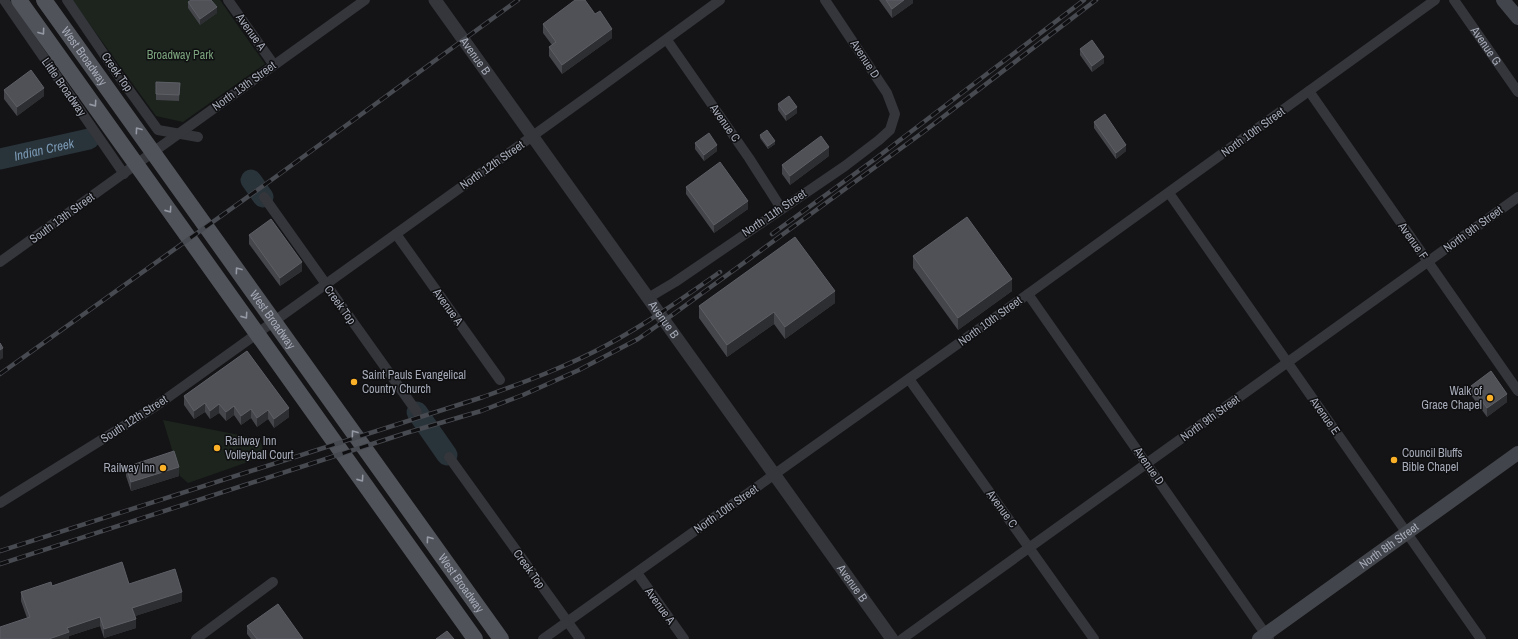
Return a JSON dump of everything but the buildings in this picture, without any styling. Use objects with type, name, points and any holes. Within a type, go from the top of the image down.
[{"type":"main road","name":"West Broadway","points":[[44,0],[501,639]]},
{"type":"main road","points":[[1503,0],[1517,18]]},
{"type":"main road","name":"West Broadway","points":[[8,4],[71,73],[475,639]]},
{"type":"main road","name":"North 8th Street","points":[[1265,637],[1518,453]]},
{"type":"street","name":"Creek Top","points":[[67,0],[158,130],[180,132],[198,136]]},
{"type":"street","name":"Avenue A","points":[[228,0],[274,65]]},
{"type":"street","name":"North 13th Street","points":[[124,174],[180,132],[365,0]]},
{"type":"street","name":"Avenue B","points":[[435,0],[892,639]]},
{"type":"street","name":"North 12th Street","points":[[264,328],[720,0]]},
{"type":"street","name":"Avenue D","points":[[825,0],[887,93],[894,110],[893,122]]},
{"type":"street","name":"North 10th Street","points":[[543,639],[1169,193],[1435,0]]},
{"type":"street","name":"Avenue G","points":[[1454,0],[1518,92]]},
{"type":"street","name":"Little Broadway","points":[[8,4],[124,174]]},
{"type":"street","name":"Avenue C","points":[[666,40],[749,158],[781,208]]},
{"type":"street","name":"Avenue F","points":[[1309,92],[1518,391]]},
{"type":"street","name":"North 11th Street","points":[[648,298],[845,166],[890,130],[893,122]]},
{"type":"street","name":"South 13th Street","points":[[0,262],[124,174]]},
{"type":"street","name":"Avenue E","points":[[1169,193],[1481,639]]},
{"type":"street","name":"Creek Top","points":[[264,197],[417,412]]},
{"type":"street","name":"North 9th Street","points":[[902,639],[1518,197]]},
{"type":"street","name":"Avenue A","points":[[396,234],[500,380]]},
{"type":"street","name":"Avenue D","points":[[1028,294],[1147,464],[1265,637]]},
{"type":"street","name":"South 12th Street","points":[[0,503],[156,406],[264,328]]},
{"type":"street","name":"Avenue C","points":[[909,379],[1094,639]]},
{"type":"street","name":"Creek Top","points":[[449,457],[580,639]]},
{"type":"street","name":"Avenue A","points":[[637,573],[684,639]]},
{"type":"street","points":[[196,639],[273,582]]},
{"type":"green space","name":"Broadway Park","points":[[72,0],[220,0],[265,64],[183,122],[156,116]]},
{"type":"green space","name":"Railway Inn Volleyball Court","points":[[163,420],[260,439],[265,456],[188,483],[180,476]]},
{"type":"waterway","name":"Indian Creek","points":[[0,159],[89,139]]},
{"type":"waterway","name":"Indian Creek","points":[[251,180],[263,197]]},
{"type":"waterway","name":"Indian Creek","points":[[417,412],[447,455]]},
{"type":"railway","points":[[0,374],[270,181],[518,0]]},
{"type":"railway","points":[[772,234],[875,159],[1084,0]]},
{"type":"railway","points":[[0,564],[406,433],[481,411],[523,395],[579,370],[638,339],[664,321],[922,133],[1096,0]]},
{"type":"railway","points":[[0,551],[483,397],[562,367],[622,337],[720,272]]},
{"type":"place","name":"Saint Pauls Evangelical Country Church","points":[[354,382]]},
{"type":"place","name":"Walk of Grace Chapel","points":[[1490,398]]},
{"type":"place","name":"Railway Inn Volleyball Court","points":[[217,448]]},
{"type":"place","name":"Council Bluffs Bible Chapel","points":[[1394,460]]},
{"type":"place","name":"Railway Inn","points":[[163,468]]}]
